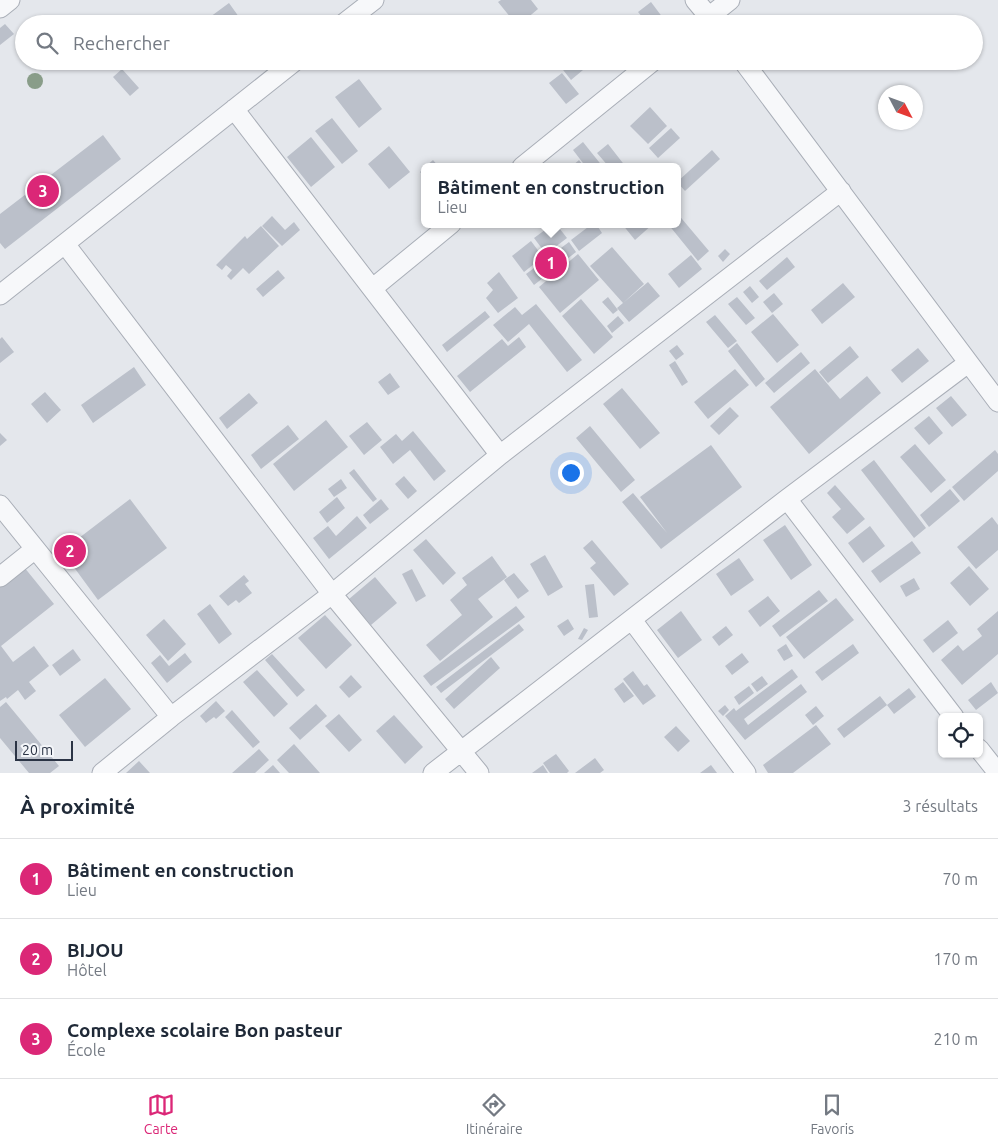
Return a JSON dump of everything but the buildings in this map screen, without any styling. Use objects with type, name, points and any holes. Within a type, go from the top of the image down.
[{"type":"street","points":[[0,8],[10,0]]},
{"type":"street","points":[[355,15],[374,0]]},
{"type":"street","points":[[695,0],[704,15]]},
{"type":"street","points":[[714,15],[730,0]]},
{"type":"street","points":[[0,295],[284,70]]},
{"type":"street","points":[[527,163],[642,70]]},
{"type":"street","points":[[750,70],[998,402]]},
{"type":"street","points":[[234,109],[500,455]]},
{"type":"street","points":[[102,773],[171,717],[332,594],[500,455],[841,191]]},
{"type":"street","points":[[373,288],[446,228]]},
{"type":"street","points":[[65,244],[332,594],[462,751],[478,773]]},
{"type":"street","points":[[433,773],[786,499],[968,363]]},
{"type":"street","points":[[786,499],[951,713]]},
{"type":"street","points":[[0,505],[171,717]]},
{"type":"street","points":[[0,577],[34,549]]},
{"type":"street","points":[[632,620],[746,773]]},
{"type":"street","points":[[983,754],[998,773]]},
{"type":"place","name":"Complexe scolaire Bon pasteur","points":[[43,191]]},
{"type":"place","name":"Bâtiment en construction","points":[[551,263]]},
{"type":"place","name":"BIJOU","points":[[70,551]]}]
